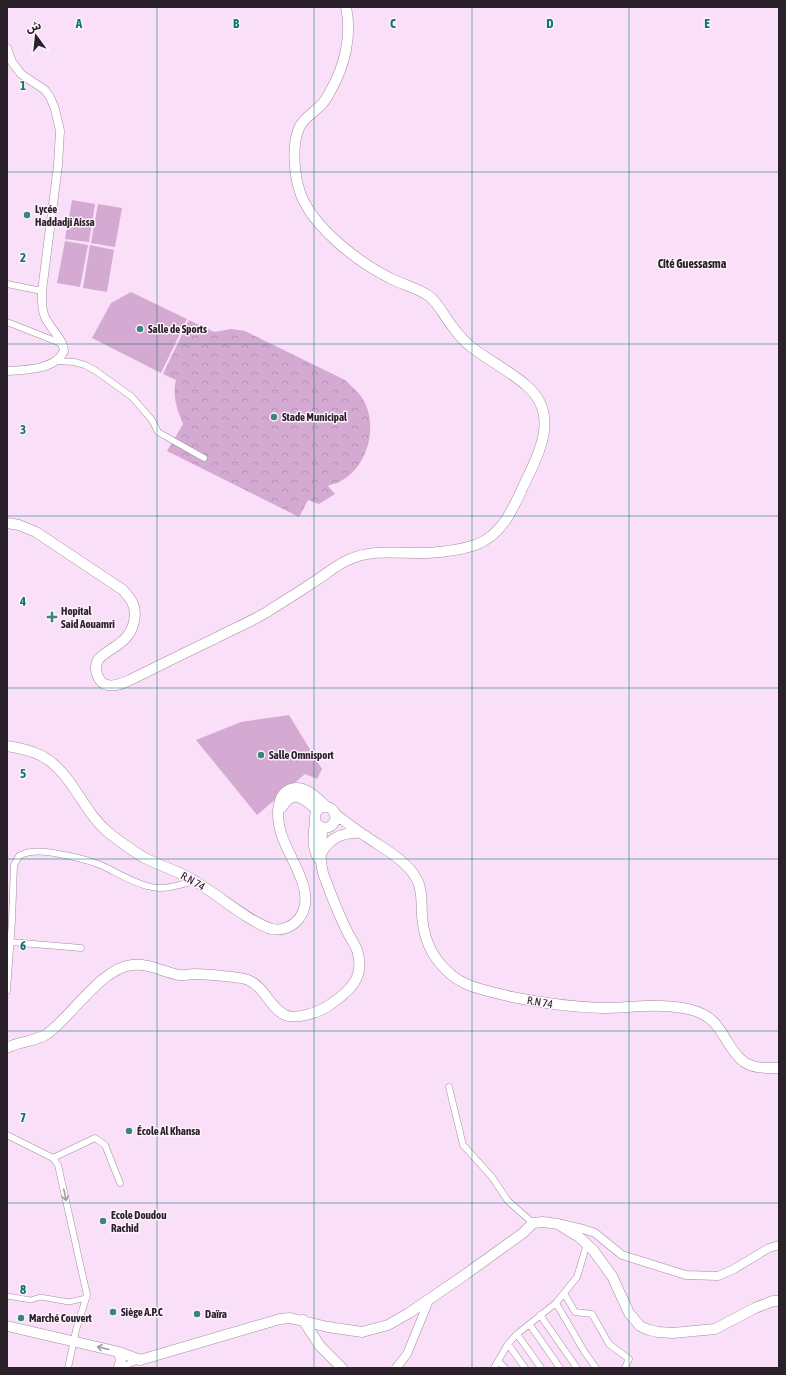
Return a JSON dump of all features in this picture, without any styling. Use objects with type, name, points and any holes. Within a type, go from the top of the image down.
[{"type":"main road","points":[[7,523],[20,525],[36,532],[123,590],[133,602],[135,614],[130,632],[122,642],[98,661],[96,666],[99,678],[103,683],[108,685],[116,685],[132,679],[263,614],[308,587],[346,560],[363,554],[382,552],[430,553],[453,550],[475,545],[485,540],[502,526],[515,504],[536,461],[545,433],[544,410],[538,397],[526,385],[468,344],[451,326],[440,308],[428,295],[387,277],[343,246],[321,226],[310,212],[301,193],[294,151],[296,139],[301,124],[324,102],[339,76],[346,51],[349,29],[346,7]]},
{"type":"main road","name":"R.N 74","points":[[7,746],[25,749],[42,755],[55,764],[63,772],[86,808],[108,832],[144,857],[195,881],[260,924],[274,929],[284,929],[294,925],[301,917],[306,906],[303,885],[281,834],[278,812],[282,796],[295,788],[300,788],[309,792],[327,807],[334,810],[336,814],[397,858],[409,869],[417,880],[421,894],[422,917],[431,949],[437,960],[448,972],[465,983],[488,992],[566,1006],[602,1008],[685,1008],[698,1011],[711,1019],[719,1028],[736,1054],[744,1062],[754,1067],[779,1068]]},
{"type":"main road","points":[[278,812],[287,800],[295,796],[302,798],[317,810]]},
{"type":"main road","points":[[321,859],[315,852],[312,838],[315,821],[314,817],[317,810],[327,807]]},
{"type":"main road","points":[[7,1048],[46,1035],[103,979],[121,968],[132,965],[153,966],[181,975],[195,974],[248,979],[259,987],[272,1005],[286,1015],[304,1016],[324,1008],[344,995],[356,980],[360,965],[357,950],[346,929],[323,873],[321,840],[327,827],[335,821],[336,814]]},
{"type":"main road","name":"R.N 74","points":[[315,821],[317,824],[327,827],[366,836]]},
{"type":"main road","points":[[321,859],[327,843],[332,839],[343,834],[356,833]]},
{"type":"main road","points":[[7,1326],[119,1352],[140,1360],[280,1319],[290,1318],[303,1320],[362,1332],[388,1325],[408,1313],[523,1233],[533,1223],[543,1222],[558,1224],[580,1237],[593,1250],[612,1276],[629,1313],[640,1326],[649,1330],[673,1333],[715,1329],[755,1308],[773,1301],[779,1301]]},
{"type":"main road","points":[[303,1320],[320,1346],[342,1368]]},
{"type":"main road","points":[[118,1368],[120,1360],[119,1352]]},
{"type":"street","points":[[7,48],[12,62],[21,74],[45,90],[50,97],[55,108],[60,131],[58,165],[42,291],[44,316],[63,344],[64,351],[57,361]]},
{"type":"street","points":[[7,284],[42,291]]},
{"type":"street","points":[[7,322],[63,344]]},
{"type":"street","points":[[7,371],[30,370],[57,361],[74,362],[85,365],[96,371],[132,397],[152,420],[158,432],[204,458]]},
{"type":"street","points":[[7,991],[14,865],[19,856],[31,852],[45,852],[85,859],[104,866],[132,881],[147,886],[167,888],[195,881]]},
{"type":"street","points":[[10,942],[81,948]]},
{"type":"street","points":[[449,1087],[463,1145],[492,1177],[508,1201],[533,1223]]},
{"type":"street","points":[[7,1135],[53,1158],[58,1165],[87,1295],[73,1341],[68,1368]]},
{"type":"street","points":[[53,1158],[95,1138],[105,1145],[120,1183]]},
{"type":"street","points":[[558,1224],[582,1228],[595,1233],[622,1255],[686,1275],[718,1276],[734,1269],[769,1248],[779,1245]]},
{"type":"street","points":[[494,1368],[508,1344],[517,1334],[556,1303],[577,1277],[587,1244]]},
{"type":"street","points":[[564,1293],[575,1312],[592,1314],[609,1344],[629,1359],[625,1368]]},
{"type":"street","points":[[7,1296],[31,1300],[40,1297],[69,1302],[86,1298]]},
{"type":"street","points":[[396,1368],[407,1354],[430,1298]]},
{"type":"street","points":[[556,1303],[584,1351],[596,1368]]},
{"type":"street","points":[[540,1315],[577,1368]]},
{"type":"street","points":[[530,1324],[560,1368]]},
{"type":"street","points":[[517,1334],[541,1368]]},
{"type":"street","points":[[508,1344],[525,1368]]},
{"type":"street","points":[[118,1368],[140,1360]]},
{"type":"street","points":[[498,1361],[505,1368]]},
{"type":"green space","points":[[72,200],[95,204],[89,242],[65,239]]},
{"type":"green space","points":[[98,204],[122,208],[115,247],[91,243]]},
{"type":"green space","points":[[65,241],[88,245],[80,287],[57,283]]},
{"type":"green space","points":[[90,245],[114,250],[107,292],[83,288]]},
{"type":"green space","name":"Salle de Sports","points":[[131,292],[187,319],[161,373],[92,338],[111,303]]},
{"type":"green space","name":"Stade Municipal","points":[[189,320],[214,332],[231,329],[245,331],[345,380],[359,394],[365,403],[369,414],[370,436],[363,458],[356,468],[338,483],[328,486],[335,494],[319,504],[308,500],[299,517],[167,451],[183,424],[177,408],[175,397],[176,380],[163,374]]},
{"type":"green space","name":"Salle Omnisport","points":[[289,715],[322,769],[317,779],[305,774],[257,815],[196,740],[241,722]]},
{"type":"place","name":"Lycée Haddadji Aissa","points":[[27,215]]},
{"type":"place","name":"Salle de Sports","points":[[140,329]]},
{"type":"place","name":"Stade Municipal","points":[[274,417]]},
{"type":"place","name":"Hopital Said Aouamri","points":[[52,617]]},
{"type":"place","name":"Salle Omnisport","points":[[261,755]]},
{"type":"place","name":"École Al Khansa","points":[[129,1131]]},
{"type":"place","name":"Ecole Doudou Rachid","points":[[103,1221]]},
{"type":"place","name":"Siège A.P.C","points":[[113,1312]]},
{"type":"place","name":"Daïra","points":[[197,1314]]},
{"type":"place","name":"Marché Couvert","points":[[21,1318]]},
{"type":"district","name":"Cité Guessasma","points":[[692,264]]}]
